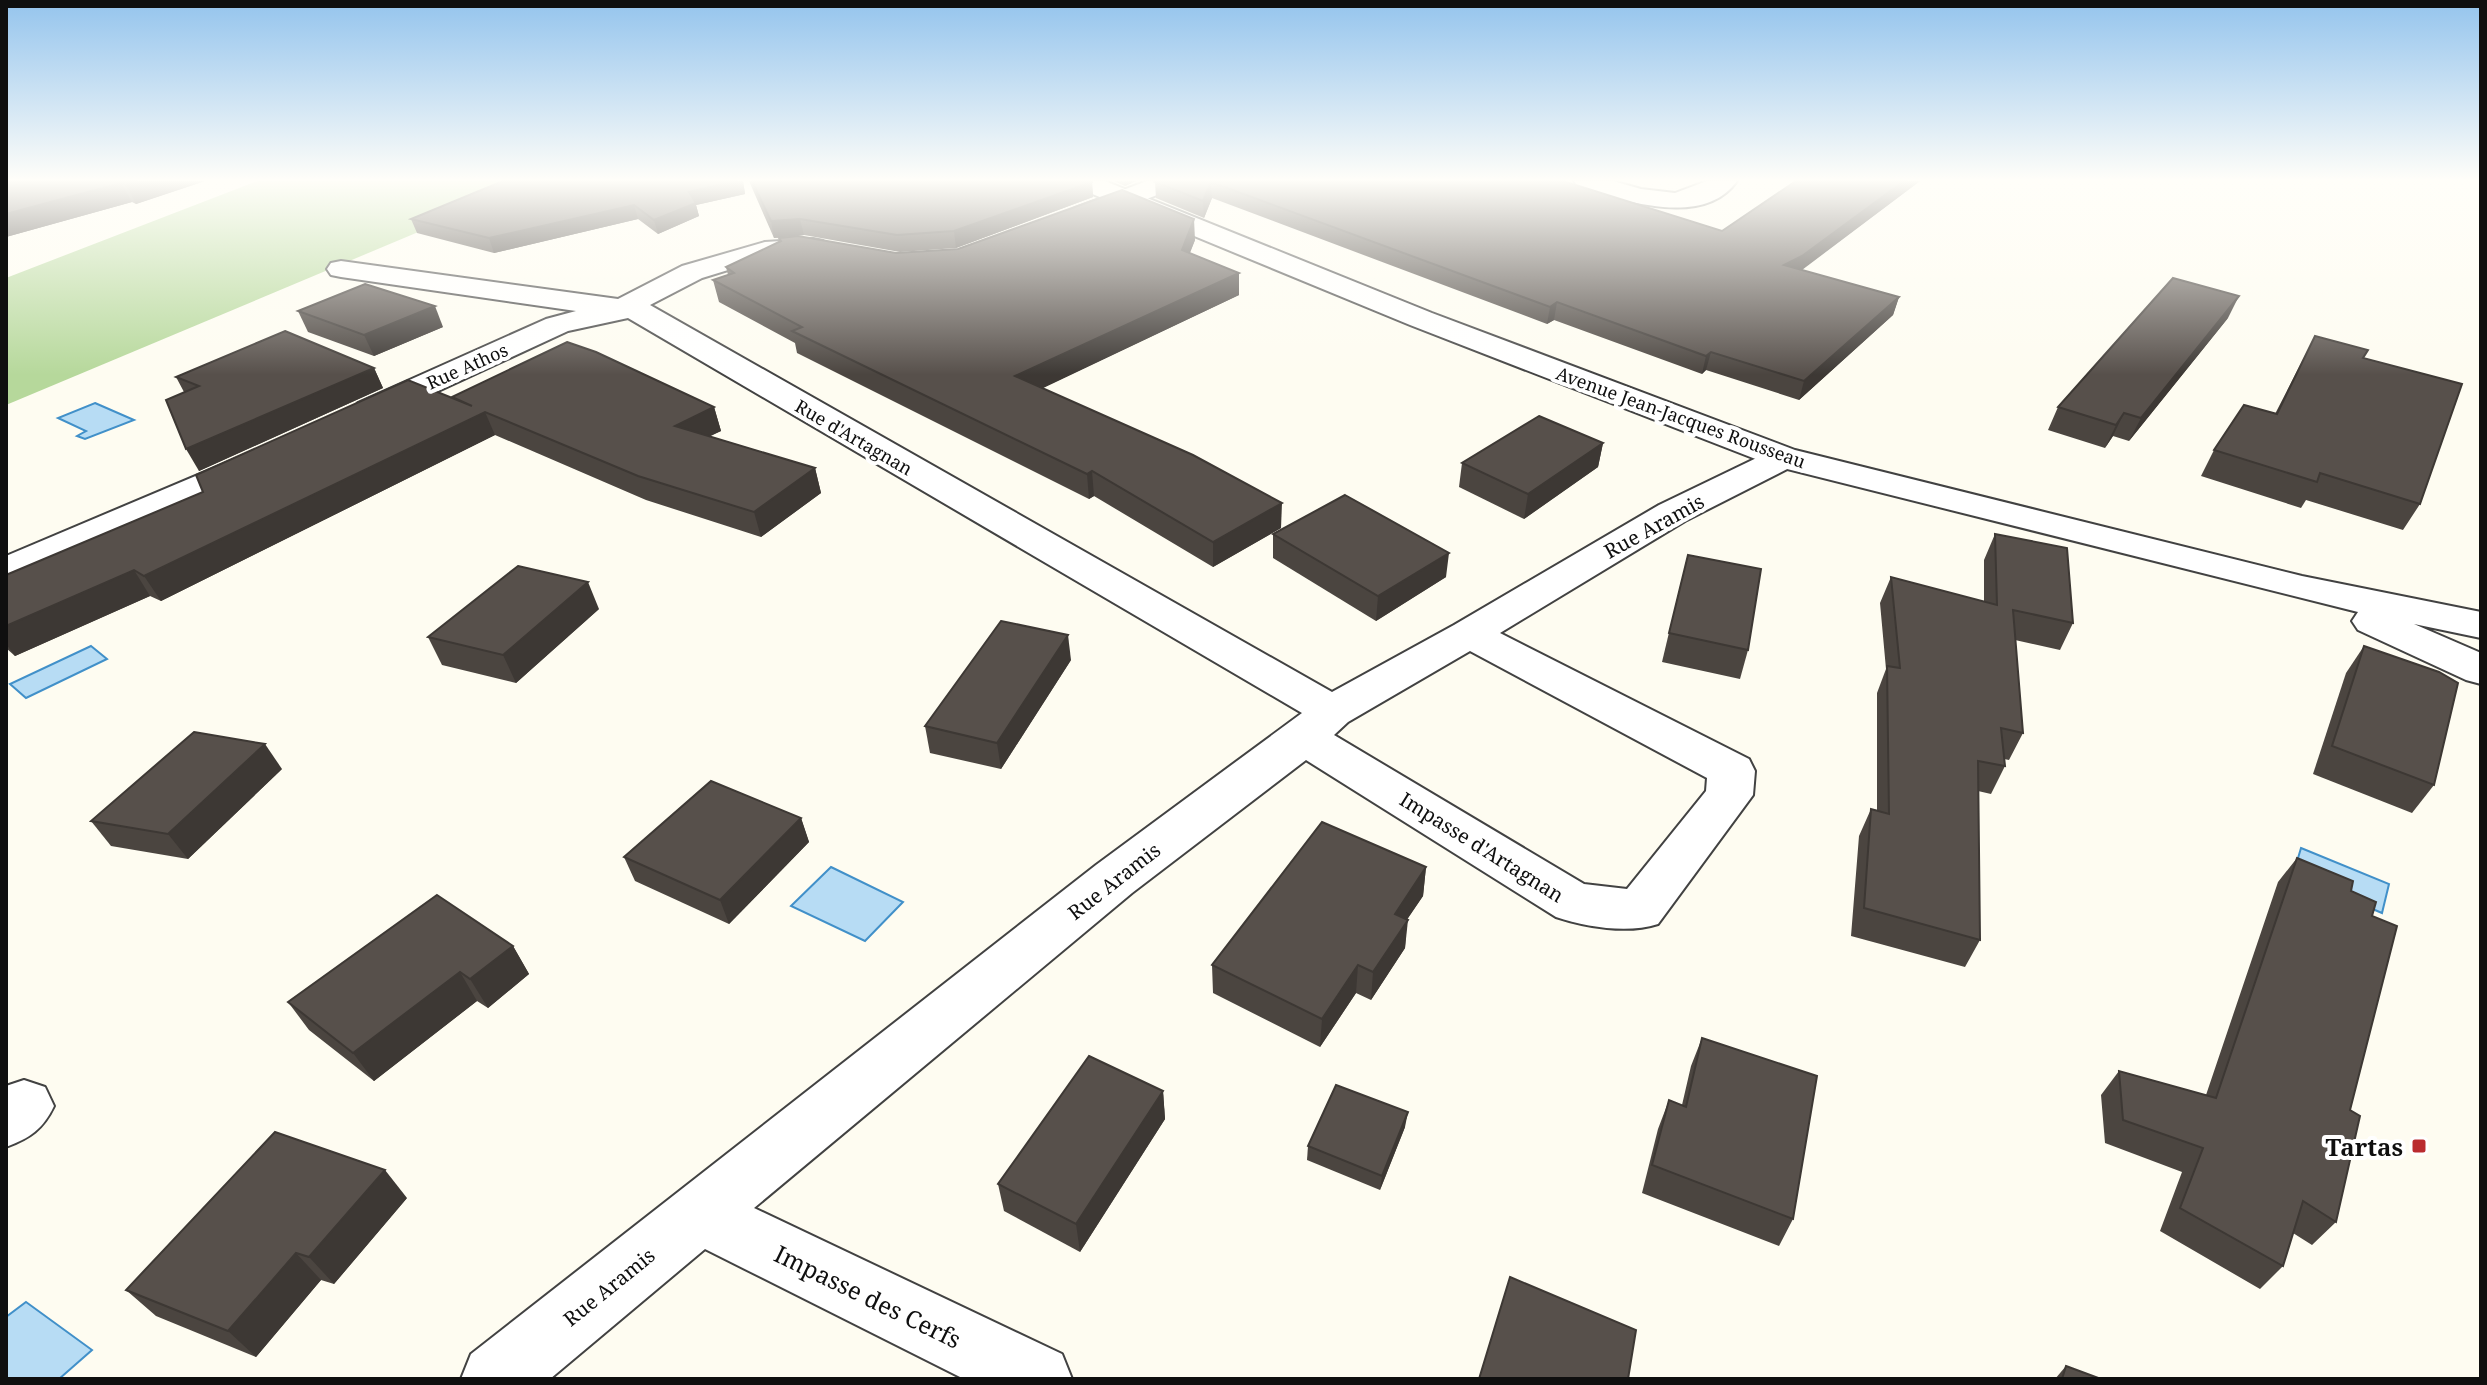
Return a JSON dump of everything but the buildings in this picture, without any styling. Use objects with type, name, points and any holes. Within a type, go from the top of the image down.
[{"type":"street","name":"Rue Athos","points":[[345,421],[557,325],[624,307],[692,272],[765,250],[803,246],[846,251]]},
{"type":"street","name":"Avenue Jean-Jacques Rousseau","points":[[1241,246],[1421,319],[1783,458],[2302,588],[2481,625]]},
{"type":"street","name":"Rue d'Artagnan","points":[[341,269],[636,310],[1318,724]]},
{"type":"street","points":[[6,570],[134,517],[289,447]]},
{"type":"street","name":"Rue Aramis","points":[[496,1379],[1114,879],[1318,724],[1672,513],[1783,458]]},
{"type":"street","name":"Avenue Jean-Jacques Rousseau","points":[[2302,588],[2481,670]]},
{"type":"street","name":"Impasse d'Artagnan","points":[[1318,724],[1574,903],[1640,910],[1729,795],[1732,771],[1469,634]]},
{"type":"street","name":"Impasse des Cerfs","points":[[699,1214],[1037,1379]]},
{"type":"green space","points":[[90,246],[386,246],[6,405],[6,278]]},
{"type":"water","points":[[95,403],[134,420],[85,439],[77,436],[86,431],[58,418]]},
{"type":"water","points":[[91,646],[107,659],[26,698],[10,684]]},
{"type":"water","points":[[2301,848],[2389,884],[2382,913],[2293,875]]},
{"type":"water","points":[[831,867],[903,902],[865,941],[791,906]]},
{"type":"water","points":[[26,1302],[92,1350],[59,1379],[6,1379],[6,1317]]},
{"type":"place","name":"Tartas","points":[[2419,1146]]}]
